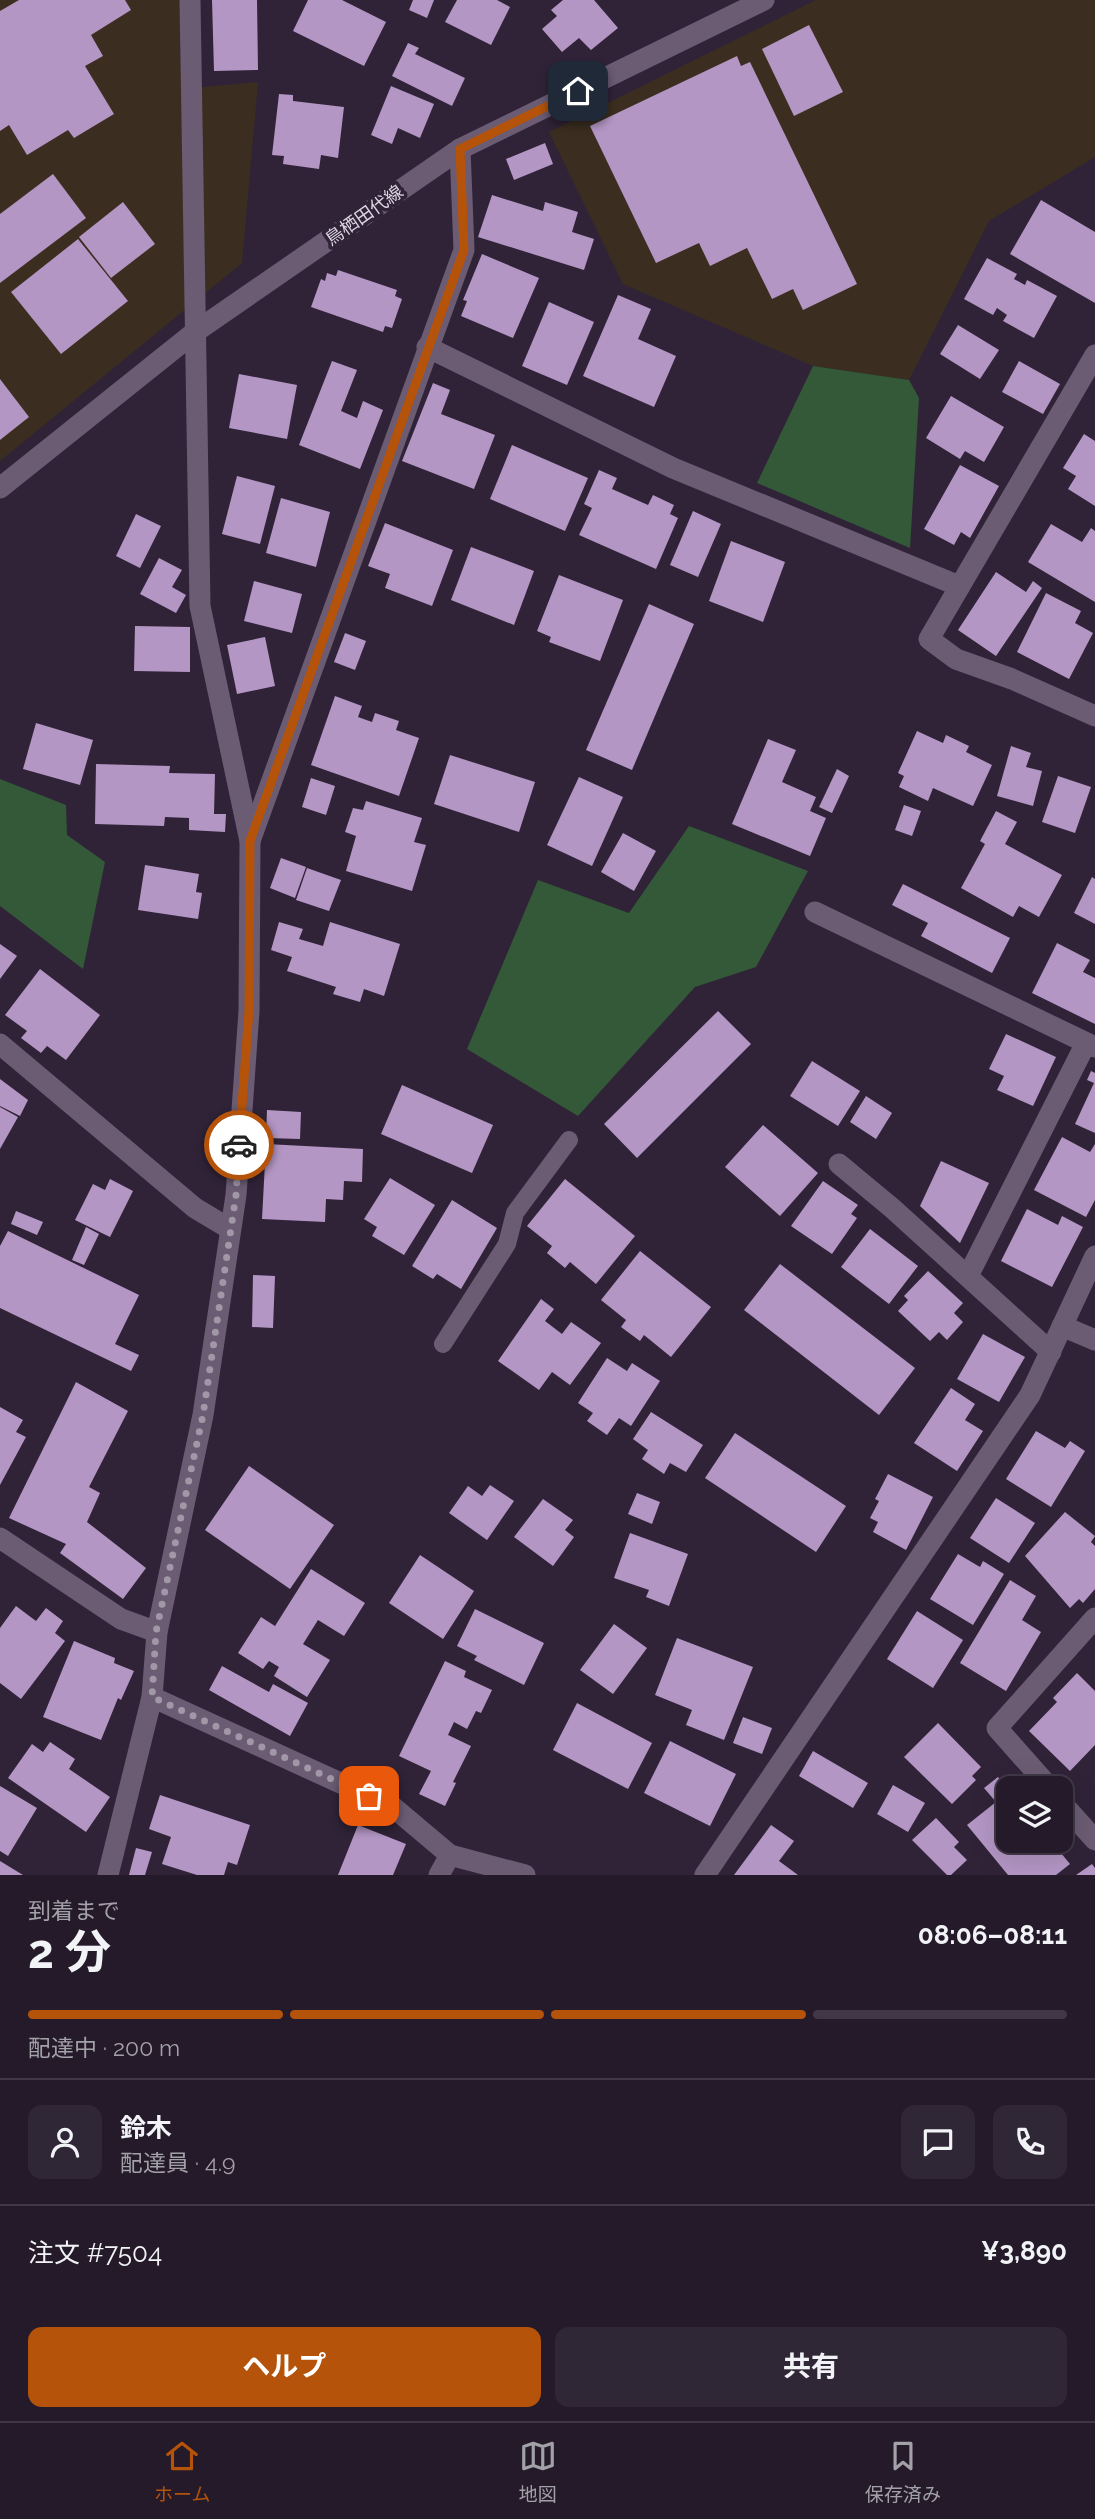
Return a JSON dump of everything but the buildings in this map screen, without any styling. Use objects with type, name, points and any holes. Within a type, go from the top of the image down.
[{"type":"street","points":[[108,1875],[152,1697],[156,1632],[203,1415],[236,1195],[249,1011],[250,841],[200,606],[190,0]]},
{"type":"street","name":"鳥栖田代線","points":[[0,487],[195,332],[460,149],[764,0]]},
{"type":"street","points":[[250,841],[464,250],[460,149]]},
{"type":"street","points":[[427,347],[673,468],[959,586]]},
{"type":"street","points":[[1095,355],[929,639],[957,659],[1012,679],[1095,716]]},
{"type":"street","points":[[815,912],[1091,1045],[968,1276]]},
{"type":"street","points":[[0,1044],[195,1208],[230,1229]]},
{"type":"street","points":[[839,1164],[892,1208],[1051,1352]]},
{"type":"street","points":[[705,1875],[1030,1395],[1095,1256]]},
{"type":"street","points":[[1062,1326],[1095,1340]]},
{"type":"street","points":[[0,1538],[121,1619],[156,1632]]},
{"type":"street","points":[[1039,1776],[997,1728],[1095,1618]]},
{"type":"street","points":[[152,1697],[393,1807],[450,1856],[525,1875]]},
{"type":"street","points":[[1073,1815],[1095,1840]]},
{"type":"street","points":[[439,1875],[450,1856]]},
{"type":"lane","points":[[443,1344],[508,1244],[515,1213],[569,1140]]},
{"type":"shaded area","points":[[0,0],[180,0],[181,89],[258,82],[242,263],[0,461]]},
{"type":"shaded area","points":[[816,0],[1095,0],[1095,157],[989,221],[909,380],[813,366],[623,284],[549,132]]},
{"type":"green space","points":[[813,366],[909,380],[919,398],[910,548],[757,483]]},
{"type":"green space","points":[[0,779],[66,805],[67,835],[105,862],[83,969],[0,906]]},
{"type":"green space","points":[[689,826],[808,871],[756,967],[695,987],[578,1116],[467,1049],[538,880],[629,913]]},
{"type":"way so far","points":[[239,1145],[236,1195],[203,1415],[156,1632],[152,1697],[369,1796]]},
{"type":"route","points":[[239,1145],[249,1011],[250,841],[464,250],[460,149],[578,91]]}]
